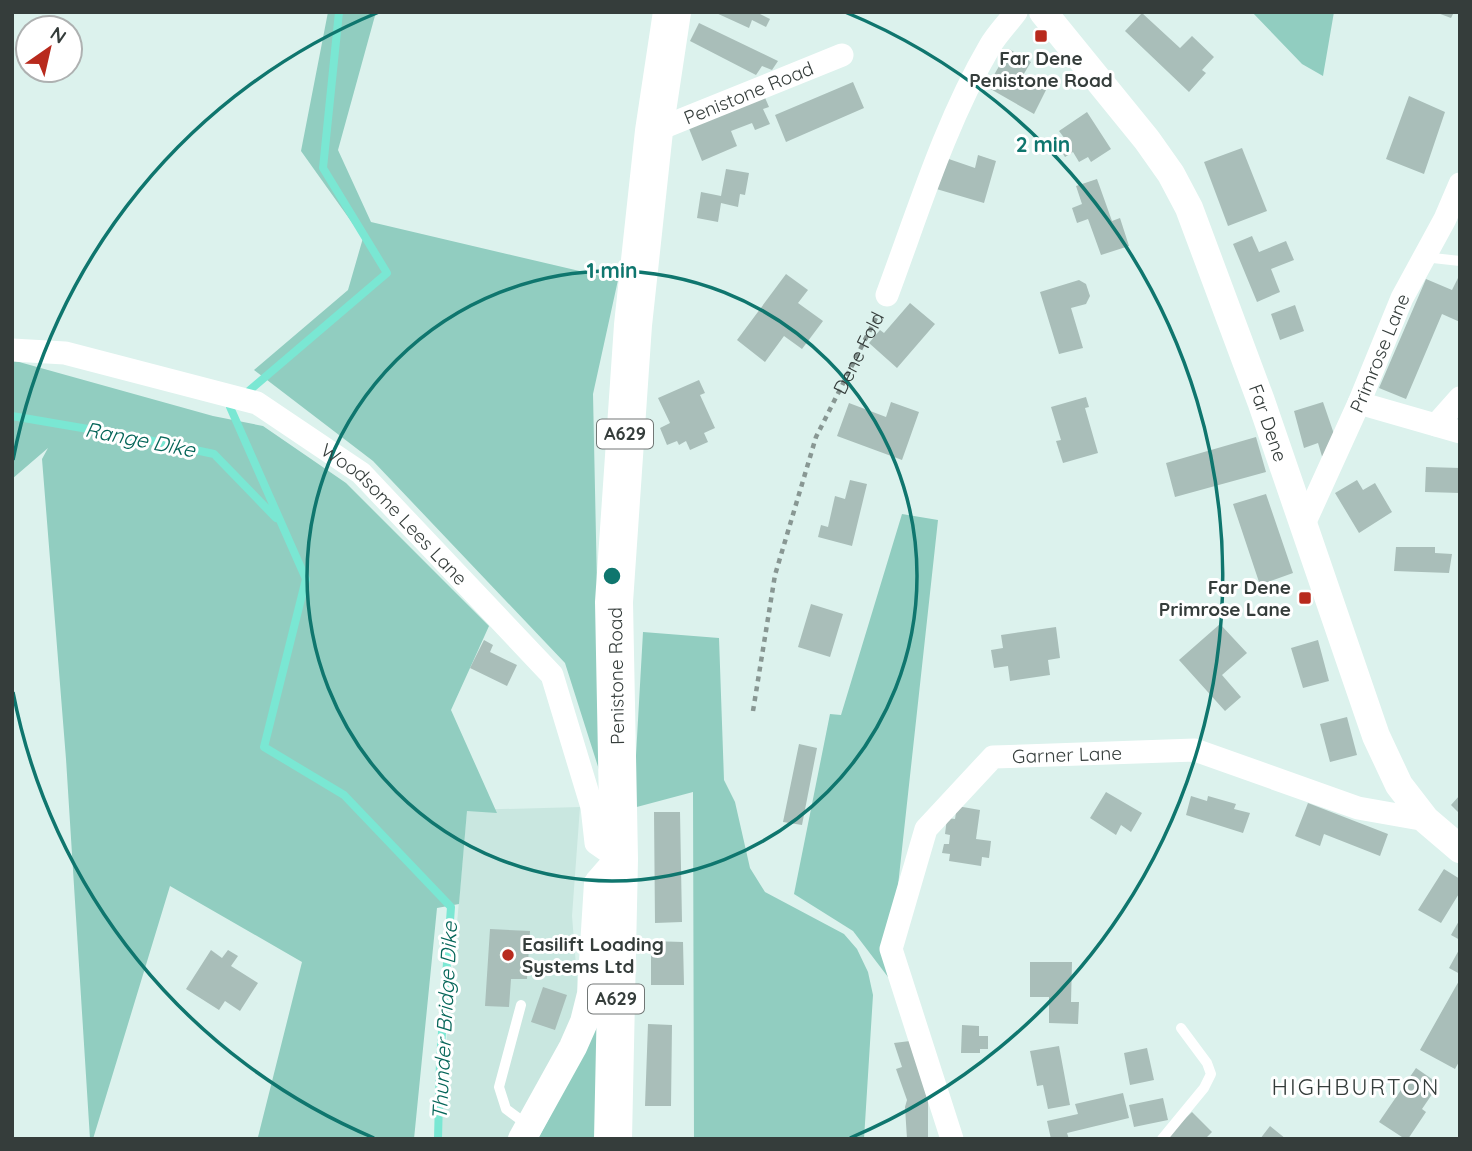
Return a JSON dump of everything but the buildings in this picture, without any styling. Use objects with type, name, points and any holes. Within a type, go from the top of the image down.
[{"type":"highway","name":"Penistone Road","points":[[613,1139],[620,859],[614,602],[633,325],[654,131],[672,12]]},
{"type":"street","name":"Dene Fold","points":[[887,295],[934,169],[967,92],[991,44],[1016,12]]},
{"type":"street","name":"Far Dene","points":[[1043,12],[1147,141],[1171,174],[1189,208],[1261,401],[1377,736],[1399,785],[1426,820],[1460,849]]},
{"type":"street","name":"Penistone Road","points":[[654,131],[842,55]]},
{"type":"street","name":"Primrose Lane","points":[[1304,524],[1359,403],[1402,298],[1445,219],[1460,184]]},
{"type":"street","name":"Woodsome Lees Lane","points":[[12,350],[65,353],[257,403],[361,473],[552,675],[592,807],[597,843],[620,859]]},
{"type":"street","points":[[1436,425],[1460,398]]},
{"type":"street","points":[[1359,403],[1460,432]]},
{"type":"street","name":"Garner Lane","points":[[952,1139],[891,949],[926,829],[993,757],[1195,750],[1358,808],[1426,820]]},
{"type":"street","points":[[526,1133],[584,1022],[591,995],[598,883],[620,859]]},
{"type":"lane","points":[[1424,257],[1460,261]]},
{"type":"lane","points":[[521,1004],[499,1087],[506,1109],[526,1133]]},
{"type":"lane","points":[[1162,1139],[1204,1088],[1211,1074],[1208,1063],[1181,1028]]},
{"type":"path","name":"Dene Fold","points":[[753,711],[775,575],[816,436],[887,295]]},
{"type":"shaded area","points":[[580,807],[572,916],[579,1003],[568,1031],[509,1139],[438,1139],[467,810]]},
{"type":"green space","points":[[328,12],[376,12],[338,150],[371,222],[618,280],[593,394],[601,776],[565,663],[373,461],[254,370],[348,290],[363,238],[301,151]]},
{"type":"green space","points":[[1252,12],[1334,12],[1323,76],[1302,64]]},
{"type":"green space","points":[[12,360],[213,416],[263,426],[346,483],[489,626],[451,710],[497,813],[467,811],[459,904],[437,908],[414,1139],[237,1139],[258,1137],[302,962],[170,886],[93,1139],[90,1139],[66,759],[42,459],[48,448],[12,479]]},
{"type":"green space","points":[[902,514],[938,520],[888,977],[853,931],[794,894],[830,714],[841,715]]},
{"type":"green space","points":[[643,632],[719,638],[724,780],[735,802],[750,868],[765,892],[844,934],[857,949],[868,972],[873,995],[864,1139],[694,1139],[693,792],[633,808]]},
{"type":"green space","points":[[598,1025],[599,1139],[538,1139]]},
{"type":"waterway","name":"Thunder Bridge Dike","points":[[339,12],[323,168],[387,273],[230,407],[306,579],[264,747],[344,795],[451,907],[440,1060],[438,1139]]},
{"type":"waterway","name":"Range Dike","points":[[12,416],[214,454],[276,518]]},
{"type":"place","name":"Far Dene Penistone Road","points":[[1041,36]]},
{"type":"place","name":"Far Dene Primrose Lane","points":[[1305,598]]},
{"type":"place","name":"Easilift Loading Systems Ltd","points":[[508,955]]},
{"type":"district","name":"HIGHBURTON","points":[[1356,1087]]}]
